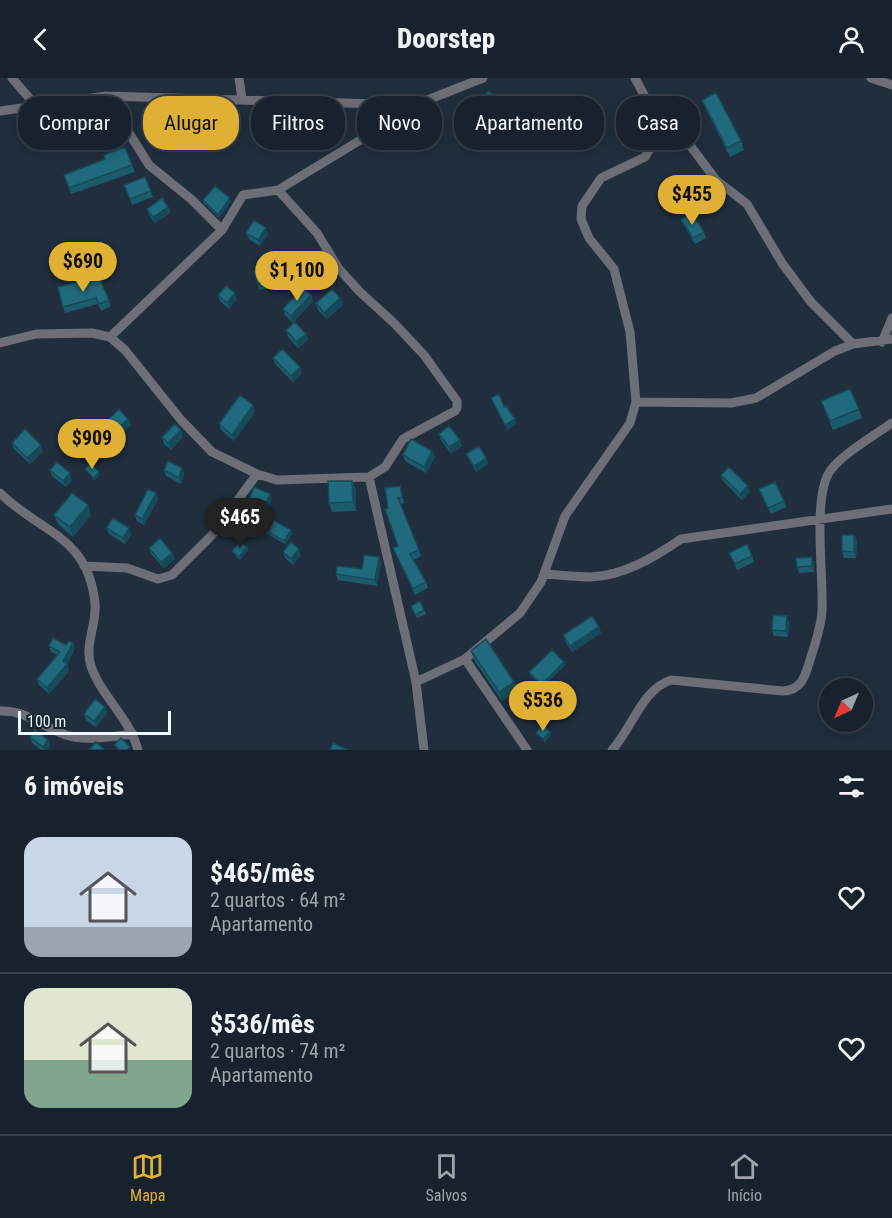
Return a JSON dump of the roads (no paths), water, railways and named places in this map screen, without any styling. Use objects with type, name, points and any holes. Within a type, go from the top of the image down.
[{"type":"street","points":[[12,78],[27,96]]},
{"type":"street","points":[[239,78],[242,100]]},
{"type":"street","points":[[438,96],[483,78]]},
{"type":"street","points":[[635,78],[645,96]]},
{"type":"street","points":[[871,78],[892,85]]},
{"type":"street","points":[[131,97],[357,103]]},
{"type":"street","points":[[0,111],[18,108]]},
{"type":"street","points":[[131,136],[149,165],[191,199],[222,230]]},
{"type":"street","points":[[111,337],[222,230],[243,195],[278,190],[357,142]]},
{"type":"street","points":[[416,682],[465,658],[520,613],[544,574],[565,516],[592,473],[625,432],[636,402],[630,332],[614,269],[589,238],[581,219],[582,206],[601,178],[645,157],[649,150]]},
{"type":"street","points":[[694,150],[716,180],[747,204],[782,263],[800,287],[853,344]]},
{"type":"street","points":[[0,344],[36,334],[92,333],[111,337],[125,350],[181,420],[212,452],[257,474],[277,480],[369,477],[385,467],[404,439],[455,411],[457,401],[423,355],[353,284],[317,233],[278,190]]},
{"type":"street","points":[[882,342],[892,318]]},
{"type":"street","points":[[636,402],[731,403],[756,398],[835,351],[853,344],[892,339]]},
{"type":"street","points":[[612,750],[630,727],[650,692],[663,682],[671,680],[783,691],[792,690],[799,685],[817,639],[822,613],[821,518],[825,484],[831,470],[892,423]]},
{"type":"street","points":[[84,566],[127,568],[158,579],[172,575],[212,535],[257,474]]},
{"type":"street","points":[[369,477],[416,682],[424,750]]},
{"type":"street","points":[[0,493],[21,512],[63,538],[75,550],[84,566],[94,594],[96,609],[88,647],[92,668],[133,734],[139,748]]},
{"type":"street","points":[[544,574],[593,577],[611,574],[658,556],[681,539],[892,509]]},
{"type":"street","points":[[465,658],[527,750]]},
{"type":"street","points":[[0,711],[23,713],[67,735],[102,737],[133,734]]}]
